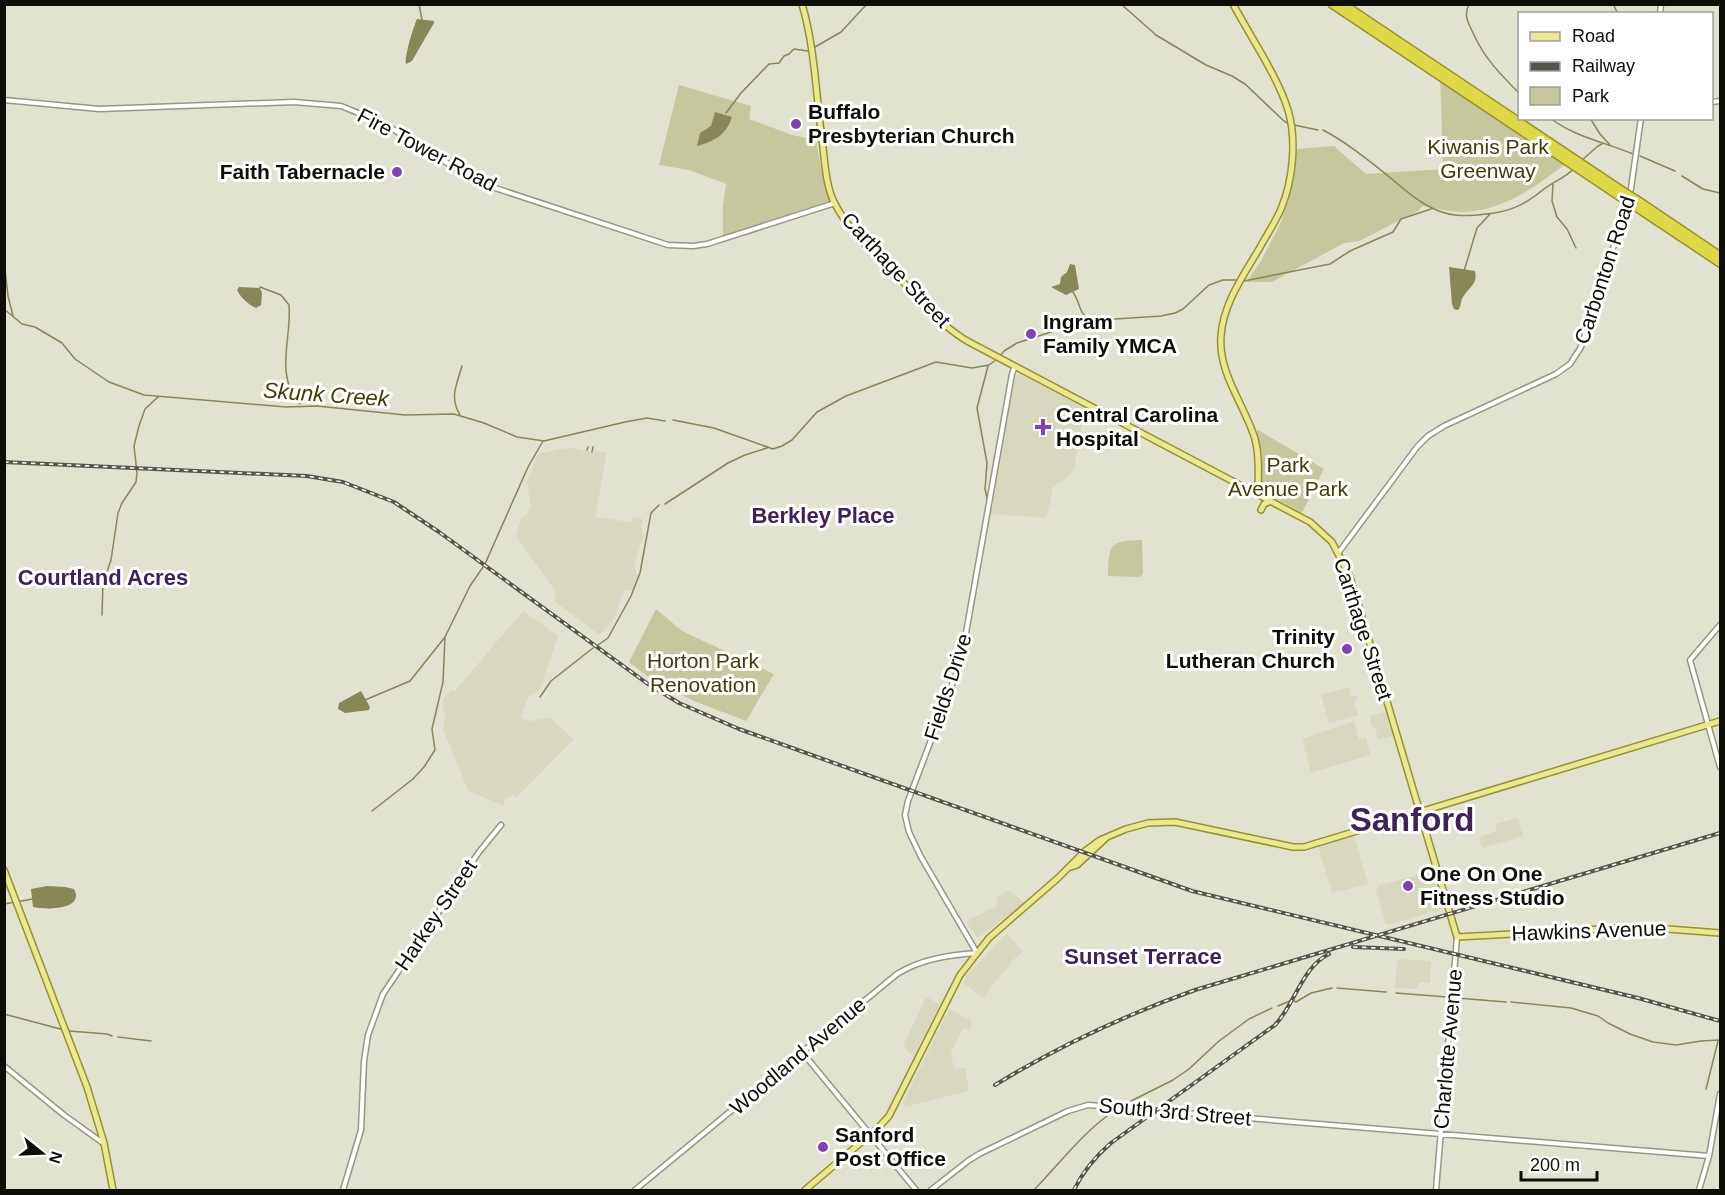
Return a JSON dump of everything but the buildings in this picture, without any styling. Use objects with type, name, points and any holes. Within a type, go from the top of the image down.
[{"type":"highway","points":[[1332,4],[1620,193]]},
{"type":"highway","points":[[1344,4],[1720,262]]},
{"type":"highway","points":[[1636,204],[1720,256]]},
{"type":"main road","name":"Carthage Street","points":[[802,4],[810,36],[826,174],[835,203],[867,245],[939,321],[954,334],[1318,528],[1326,534],[1339,552],[1350,577],[1363,619],[1447,909]]},
{"type":"main road","points":[[1233,4],[1283,99],[1292,133],[1290,176],[1281,209],[1233,294],[1221,335],[1221,352],[1229,381],[1255,441],[1258,456],[1258,494]]},
{"type":"main road","points":[[1261,510],[1264,504],[1271,501]]},
{"type":"main road","points":[[805,1191],[883,1123],[896,1103],[960,975],[989,938],[1100,840],[1134,826],[1167,822],[1188,824],[1293,847],[1304,847],[1720,722]]},
{"type":"main road","points":[[4,870],[87,1087],[104,1143],[112,1191]]},
{"type":"main road","name":"Charlotte Avenue","points":[[1447,909],[1457,937]]},
{"type":"main road","name":"Hawkins Avenue","points":[[1457,937],[1642,927],[1720,933]]},
{"type":"street","name":"Fire Tower Road","points":[[4,100],[99,109],[294,102],[341,106],[383,123],[460,171],[489,186],[668,245],[706,244],[835,203]]},
{"type":"street","name":"Carbonton Road","points":[[1339,552],[1417,447],[1428,436],[1444,426],[1556,374],[1574,361],[1581,347],[1629,199],[1641,120]]},
{"type":"street","name":"Fields Drive","points":[[977,953],[921,857],[909,832],[905,815],[908,801],[961,661],[1015,366]]},
{"type":"street","points":[[1720,625],[1690,660],[1720,767]]},
{"type":"street","name":"Harkey Street","points":[[343,1191],[361,1130],[364,1054],[376,1010],[388,986],[479,852],[501,825]]},
{"type":"street","name":"Charlotte Avenue","points":[[1436,1191],[1457,937]]},
{"type":"street","name":"Woodland Avenue","points":[[635,1191],[903,971],[931,959],[977,953]]},
{"type":"street","points":[[802,1052],[916,1191]]},
{"type":"street","points":[[4,1066],[64,1115],[104,1143]]},
{"type":"street","points":[[1699,1191],[1709,1156],[1720,1094]]},
{"type":"street","name":"South 3rd Street","points":[[932,1191],[979,1154],[1068,1111],[1088,1105],[1709,1156]]},
{"type":"shaded area","points":[[417,19],[434,21],[434,23],[412,61],[406,64],[411,36]]},
{"type":"shaded area","points":[[715,112],[732,117],[730,123],[719,136],[697,146],[700,133],[711,126]]},
{"type":"shaded area","points":[[1070,264],[1075,265],[1079,289],[1066,295],[1051,287],[1060,284],[1061,277],[1067,272]]},
{"type":"shaded area","points":[[1449,267],[1475,271],[1474,283],[1463,297],[1458,310],[1454,309],[1452,304]]},
{"type":"shaded area","points":[[239,287],[260,288],[261,305],[256,308],[248,303],[237,290]]},
{"type":"shaded area","name":"Central Carolina Hospital","points":[[1020,373],[1085,407],[1074,469],[1069,476],[1053,487],[1045,518],[991,514],[1012,392],[1016,376]]},
{"type":"shaded area","points":[[573,448],[594,453],[595,451],[607,452],[595,517],[631,522],[632,517],[643,519],[641,526],[643,536],[634,566],[638,577],[634,591],[625,590],[612,622],[600,635],[554,601],[555,591],[516,536],[521,518],[527,515],[531,507],[527,482],[538,454]]},
{"type":"shaded area","points":[[523,611],[558,636],[540,690],[528,697],[521,718],[529,721],[550,718],[574,739],[516,798],[513,795],[506,798],[503,806],[468,790],[443,729],[446,712],[442,710],[443,699],[451,690],[455,691]]},
{"type":"shaded area","points":[[1349,687],[1351,696],[1357,695],[1358,700],[1354,702],[1358,715],[1329,723],[1321,695]]},
{"type":"shaded area","points":[[361,691],[370,707],[369,710],[345,713],[338,709],[339,703]]},
{"type":"shaded area","points":[[1385,712],[1393,736],[1378,739],[1369,716]]},
{"type":"shaded area","points":[[1354,721],[1359,739],[1366,737],[1370,755],[1311,773],[1302,739]]},
{"type":"shaded area","points":[[1518,818],[1523,836],[1482,848],[1479,837],[1497,831],[1495,824]]},
{"type":"shaded area","points":[[1354,835],[1368,884],[1332,893],[1318,846]]},
{"type":"shaded area","points":[[1435,871],[1445,908],[1388,925],[1385,923],[1376,890],[1379,885]]},
{"type":"shaded area","points":[[47,886],[74,889],[76,896],[74,901],[63,907],[33,907],[31,889]]},
{"type":"shaded area","points":[[1011,891],[1024,903],[978,938],[967,921],[997,906],[997,898]]},
{"type":"shaded area","points":[[1007,933],[1023,952],[1013,960],[983,998],[963,983],[969,973]]},
{"type":"shaded area","points":[[1397,959],[1431,961],[1430,983],[1419,982],[1417,989],[1395,988]]},
{"type":"shaded area","points":[[926,997],[940,1004],[914,1057],[903,1046]]},
{"type":"shaded area","points":[[949,1009],[971,1021],[970,1031],[963,1028],[951,1053],[954,1069],[965,1068],[969,1091],[905,1107],[903,1102]]},
{"type":"green space","name":"Kiwanis Park Greenway","points":[[1440,71],[1570,161],[1507,202],[1478,211],[1463,212],[1422,206],[1418,211],[1359,241],[1344,243],[1272,282],[1246,282],[1261,261],[1282,220],[1297,149],[1334,146],[1366,174],[1443,169]]},
{"type":"green space","points":[[679,85],[751,106],[749,119],[792,135],[816,140],[830,201],[723,236],[726,184],[689,170],[659,165]]},
{"type":"green space","name":"Park Avenue Park","points":[[1258,430],[1324,469],[1302,513],[1264,492],[1262,456],[1256,433]]},
{"type":"green space","points":[[1142,540],[1143,574],[1140,577],[1108,576],[1110,550],[1113,546],[1123,541]]},
{"type":"green space","name":"Horton Park Renovation","points":[[656,609],[682,631],[774,674],[746,721],[694,701],[655,682],[629,662]]},
{"type":"waterway","points":[[419,4],[422,20]]},
{"type":"waterway","points":[[815,47],[841,32],[867,4]]},
{"type":"waterway","points":[[1121,4],[1156,35],[1206,65],[1245,84],[1289,124]]},
{"type":"waterway","points":[[1469,4],[1467,20],[1478,44],[1494,66],[1518,92]]},
{"type":"waterway","points":[[1613,4],[1617,12]]},
{"type":"waterway","points":[[726,113],[741,93],[769,64],[779,63],[794,49],[808,51]]},
{"type":"waterway","points":[[1553,120],[1580,135],[1633,154]]},
{"type":"waterway","points":[[1591,120],[1610,145]]},
{"type":"waterway","points":[[1294,125],[1318,130]]},
{"type":"waterway","points":[[1323,130],[1356,151],[1421,202],[1455,215],[1495,213],[1517,206],[1531,199],[1574,168]]},
{"type":"waterway","points":[[1582,160],[1602,144]]},
{"type":"waterway","points":[[1640,156],[1675,171]]},
{"type":"waterway","points":[[1682,176],[1703,189],[1720,193]]},
{"type":"waterway","points":[[1553,184],[1552,201],[1557,217],[1567,229],[1576,248]]},
{"type":"waterway","name":"Skunk Creek","points":[[1244,281],[1330,264],[1350,251],[1393,232],[1401,219],[1431,209]]},
{"type":"waterway","points":[[1464,271],[1477,228],[1490,214]]},
{"type":"waterway","points":[[4,261],[13,316]]},
{"type":"waterway","name":"Skunk Creek","points":[[999,357],[1017,343],[1085,321],[1175,313],[1183,309],[1209,285],[1223,280],[1236,280]]},
{"type":"waterway","points":[[260,287],[281,295],[289,305],[286,369],[292,393],[300,404]]},
{"type":"waterway","points":[[1072,291],[1083,313],[1089,319]]},
{"type":"waterway","name":"Skunk Creek","points":[[4,309],[22,324],[35,327],[62,343],[75,359],[109,382],[144,395],[286,407],[317,406],[405,415],[454,414],[484,423],[517,437],[544,441],[647,418],[665,421]]},
{"type":"waterway","name":"Skunk Creek","points":[[673,420],[714,428],[773,449],[792,440],[817,412],[846,396],[936,362],[972,368],[989,365],[996,360]]},
{"type":"waterway","points":[[460,415],[454,396],[462,366]]},
{"type":"waterway","points":[[987,498],[985,489],[987,463],[977,408],[988,366]]},
{"type":"waterway","points":[[102,615],[103,583],[111,560],[118,513],[136,482],[134,446],[139,426],[145,409],[158,397]]},
{"type":"waterway","points":[[485,564],[528,467],[543,441]]},
{"type":"waterway","points":[[592,452],[593,447]]},
{"type":"waterway","points":[[665,504],[728,463],[767,448]]},
{"type":"waterway","points":[[595,647],[608,638],[631,596],[640,573],[651,513],[659,505]]},
{"type":"waterway","points":[[365,700],[410,681],[445,637],[470,586],[483,567]]},
{"type":"waterway","points":[[372,811],[413,779],[435,750],[432,729],[443,682],[445,637]]},
{"type":"waterway","points":[[540,697],[551,681],[593,648]]},
{"type":"waterway","points":[[4,904],[33,899]]},
{"type":"waterway","points":[[1278,1006],[1292,1000],[1296,1002],[1311,993],[1332,988]]},
{"type":"waterway","points":[[1337,988],[1386,992]]},
{"type":"waterway","points":[[1396,993],[1447,997]]},
{"type":"waterway","points":[[1457,998],[1506,1002]]},
{"type":"waterway","points":[[1511,1002],[1571,1008],[1598,1016],[1630,1034],[1653,1042],[1676,1045],[1720,1040]]},
{"type":"waterway","points":[[1127,1103],[1173,1080],[1249,1019],[1272,1008]]},
{"type":"waterway","points":[[4,1014],[64,1030]]},
{"type":"waterway","points":[[69,1031],[112,1036]]},
{"type":"waterway","points":[[118,1037],[151,1041]]},
{"type":"waterway","points":[[1706,1089],[1718,1041]]},
{"type":"waterway","points":[[1034,1190],[1082,1138],[1114,1111]]},
{"type":"railway","points":[[4,462],[307,476],[343,482],[394,502],[439,532],[648,684],[679,703],[739,729],[1192,891],[1638,998],[1720,1021]]},
{"type":"railway","points":[[995,1085],[1093,1032],[1195,990],[1720,833]]},
{"type":"railway","points":[[1353,947],[1404,949]]},
{"type":"railway","points":[[1074,1190],[1090,1165],[1111,1143],[1275,1025],[1305,977],[1320,960],[1329,954]]},
{"type":"place","name":"Buffalo Presbyterian Church","points":[[796,124]]},
{"type":"place","name":"Faith Tabernacle","points":[[397,172]]},
{"type":"place","name":"Ingram Family YMCA","points":[[1031,334]]},
{"type":"place","name":"Central Carolina Hospital","points":[[1043,427]]},
{"type":"place","name":"Trinity Lutheran Church","points":[[1347,649]]},
{"type":"place","name":"One On One Fitness Studio","points":[[1408,886]]},
{"type":"place","name":"Sanford Post Office","points":[[823,1147]]},
{"type":"district","name":"Berkley Place","points":[[823,515]]},
{"type":"district","name":"Courtland Acres","points":[[103,577]]},
{"type":"district","name":"Sanford","points":[[1412,819]]},
{"type":"district","name":"Sunset Terrace","points":[[1143,956]]}]
